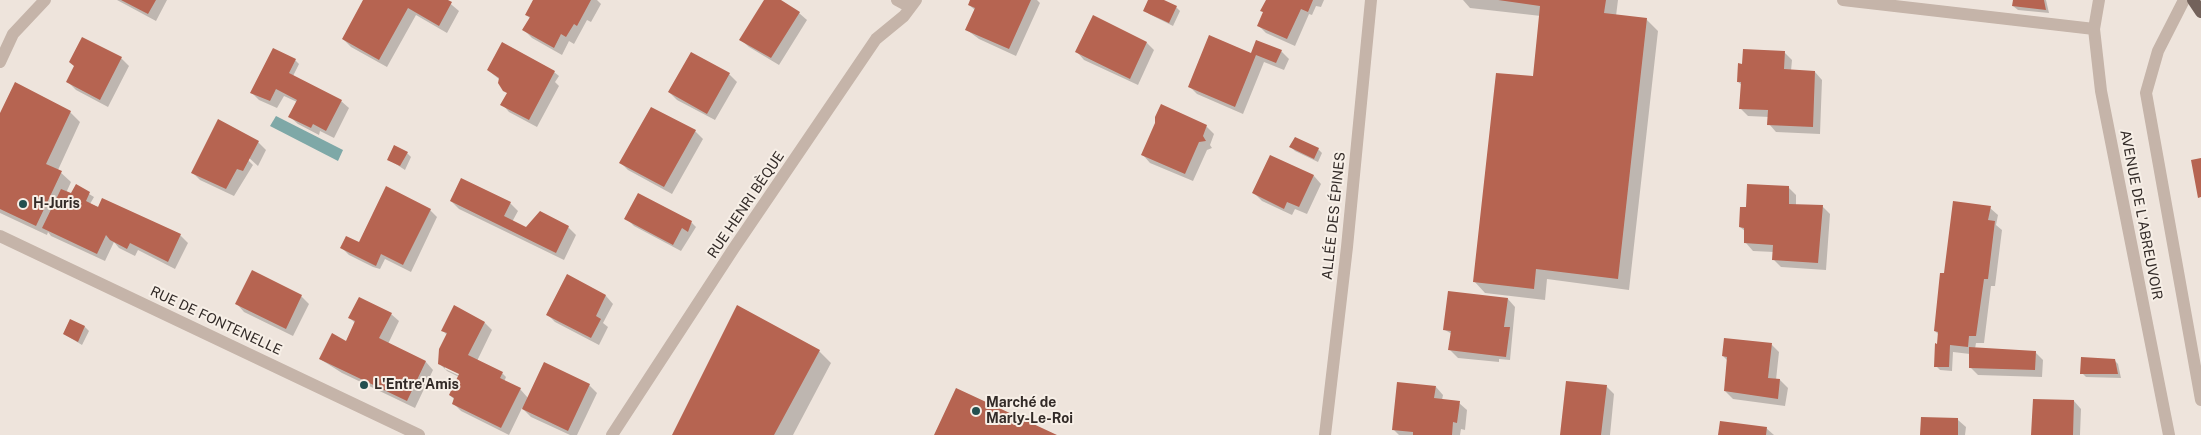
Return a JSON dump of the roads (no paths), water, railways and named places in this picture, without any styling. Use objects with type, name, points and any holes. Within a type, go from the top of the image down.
[{"type":"main road","points":[[2194,0],[2201,12]]},
{"type":"street","points":[[0,62],[13,34],[45,0]]},
{"type":"street","points":[[896,0],[913,4]]},
{"type":"street","name":"ALLÉE DES ÉPINES","points":[[1325,435],[1347,247],[1371,0]]},
{"type":"street","points":[[1843,0],[2094,29]]},
{"type":"street","name":"AVENUE DE L'ABREUVOIR","points":[[2099,0],[2094,29],[2101,91],[2169,435]]},
{"type":"street","name":"AVENUE DE L'ABREUVOIR","points":[[2184,0],[2158,51],[2146,93],[2201,400]]},
{"type":"street","name":"RUE HENRI BÈQUE","points":[[612,435],[734,248],[876,39],[904,16],[913,4]]},
{"type":"street","name":"RUE DE FONTENELLE","points":[[0,236],[419,435]]},
{"type":"water","points":[[276,116],[343,150],[338,161],[270,126]]},
{"type":"place","name":"H-Juris","points":[[23,204]]},
{"type":"place","name":"L'Entre'Amis","points":[[364,385]]},
{"type":"place","name":"Marché de Marly-Le-Roi","points":[[976,411]]}]
